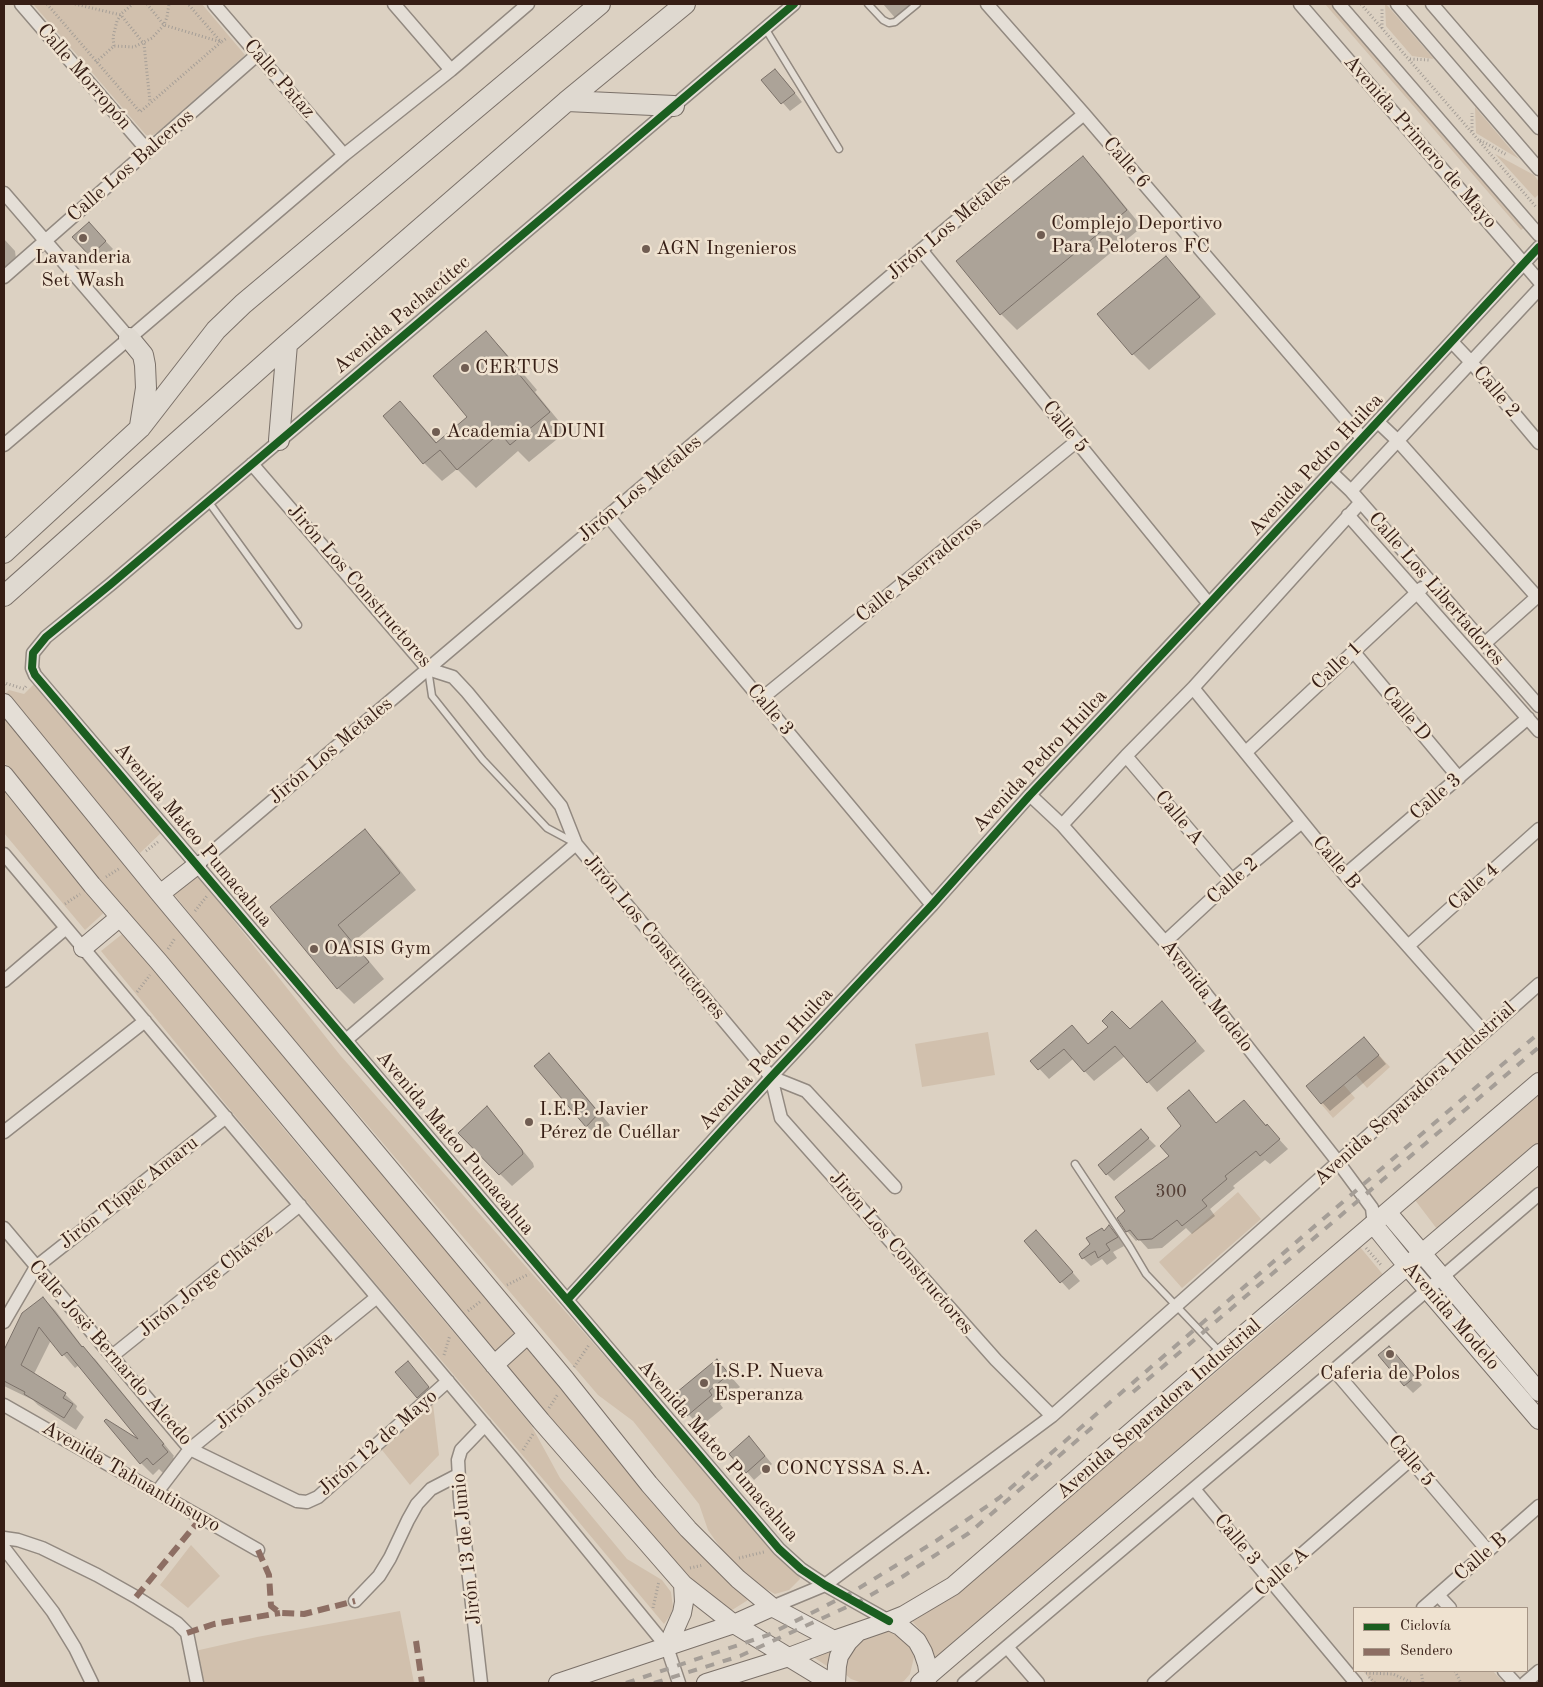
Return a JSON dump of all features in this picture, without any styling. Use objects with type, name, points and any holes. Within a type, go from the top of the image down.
[{"type":"main road","points":[[4,553],[140,428],[216,330],[243,304],[600,4]]},
{"type":"main road","points":[[4,596],[287,344],[567,101],[685,4]]},
{"type":"main road","points":[[567,101],[674,106]]},
{"type":"main road","points":[[129,338],[143,355],[145,365],[146,388],[140,428]]},
{"type":"main road","points":[[279,440],[287,344]]},
{"type":"main road","points":[[4,702],[160,894],[688,1529],[738,1579],[772,1607],[834,1640]]},
{"type":"main road","points":[[4,775],[92,885],[159,962],[456,1320],[678,1578],[734,1624],[831,1683]]},
{"type":"main road","points":[[160,894],[197,865]]},
{"type":"main road","points":[[83,948],[120,917]]},
{"type":"main road","name":"Avenida Separadora Industrial","points":[[706,1683],[789,1657],[890,1621],[904,1615],[953,1586],[1222,1354],[1378,1215],[1539,1082]]},
{"type":"main road","points":[[924,1680],[1539,1153]]},
{"type":"main road","name":"Avenida Modelo","points":[[1378,1215],[1421,1254],[1435,1284],[1539,1420]]},
{"type":"main road","name":"Avenida Modelo","points":[[1378,1215],[1408,1266],[1435,1284],[1539,1392]]},
{"type":"main road","points":[[494,1365],[527,1335]]},
{"type":"main road","points":[[667,1647],[682,1613],[684,1602],[678,1578]]},
{"type":"main road","points":[[558,1683],[734,1624],[772,1607]]},
{"type":"main road","points":[[890,1621],[900,1626],[917,1641],[923,1652],[924,1680]]},
{"type":"main road","points":[[836,1683],[839,1656],[848,1642],[861,1630]]},
{"type":"street","name":"Calle Morropón","points":[[21,4],[148,151]]},
{"type":"street","name":"Calle Pataz","points":[[214,4],[344,154]]},
{"type":"street","points":[[394,4],[451,70]]},
{"type":"street","points":[[4,445],[344,154],[451,70],[528,4]]},
{"type":"street","name":"Avenida Pachacútec","points":[[35,674],[32,668],[33,654],[46,637],[208,502],[794,4]]},
{"type":"street","name":"Calle 6","points":[[987,4],[1362,438]]},
{"type":"street","name":"Avenida Primero de Mayo","points":[[1300,4],[1539,281]]},
{"type":"street","name":"Avenida Primero de Mayo","points":[[1339,4],[1539,235]]},
{"type":"street","points":[[1397,4],[1539,168]]},
{"type":"street","points":[[1432,4],[1539,128]]},
{"type":"street","name":"Calle Los Balceros","points":[[4,277],[258,54]]},
{"type":"street","name":"Jirón Los Metales","points":[[197,865],[921,250],[1084,114]]},
{"type":"street","points":[[4,193],[129,338]]},
{"type":"street","name":"Avenida Pedro Huilca","points":[[567,1300],[1030,795],[1539,247]]},
{"type":"street","name":"Calle 5","points":[[921,250],[1209,604]]},
{"type":"street","points":[[1351,492],[1539,289]]},
{"type":"street","name":"Calle 2","points":[[1452,342],[1539,443]]},
{"type":"street","points":[[1378,422],[1398,441],[1538,596],[1484,644]]},
{"type":"street","name":"Calle Aserraderos","points":[[761,699],[1077,441]]},
{"type":"street","name":"Jirón Los Constructores","points":[[252,464],[428,669],[453,677],[467,692],[561,806],[576,844],[771,1077],[781,1118],[996,1360],[1052,1416]]},
{"type":"street","name":"Calle Los Libertadores","points":[[1331,472],[1351,492],[1539,706]]},
{"type":"street","points":[[1062,826],[1126,756],[1193,688],[1360,503]]},
{"type":"street","name":"Calle Los Libertadores","points":[[1348,515],[1539,731]]},
{"type":"street","name":"Calle 3","points":[[608,516],[932,904]]},
{"type":"street","name":"Calle 1","points":[[1246,752],[1429,581]]},
{"type":"street","name":"Calle D","points":[[1353,651],[1459,778]]},
{"type":"street","name":"Avenida Mateo Pumacahua","points":[[35,674],[780,1549],[801,1569],[825,1585],[890,1621]]},
{"type":"street","name":"Calle B","points":[[1193,688],[1345,875],[1484,1032]]},
{"type":"street","name":"Calle 3","points":[[1345,875],[1528,718]]},
{"type":"street","name":"Calle A","points":[[1126,756],[1232,880]]},
{"type":"street","name":"Avenida Modelo","points":[[1030,795],[1062,826],[1165,942],[1378,1215]]},
{"type":"street","name":"Calle 2","points":[[1165,942],[1232,880],[1302,822]]},
{"type":"street","name":"Calle 4","points":[[1408,946],[1539,829]]},
{"type":"street","points":[[346,1040],[576,844]]},
{"type":"street","points":[[4,854],[440,1371],[667,1647],[679,1683]]},
{"type":"street","points":[[4,981],[66,928]]},
{"type":"street","name":"Avenida Separadora Industrial","points":[[772,1607],[825,1585],[1052,1416],[1539,984]]},
{"type":"street","points":[[4,1132],[145,1021]]},
{"type":"street","points":[[771,1077],[806,1091],[895,1186]]},
{"type":"street","name":"Jirón Túpac Amaru","points":[[4,1322],[36,1266],[226,1117]]},
{"type":"street","points":[[964,1683],[1538,1199]]},
{"type":"street","name":"Jirón Jorge Chávez","points":[[112,1356],[300,1205]]},
{"type":"street","name":"Calle Josë Bernardo Alcedo","points":[[4,1228],[190,1449],[297,1501],[307,1502]]},
{"type":"street","name":"Jirón José Olaya","points":[[157,1492],[190,1449],[377,1297]]},
{"type":"street","name":"Calle 5","points":[[1334,1370],[1488,1551]]},
{"type":"street","name":"Jirón 12 de Mayo","points":[[307,1502],[318,1497],[448,1381]]},
{"type":"street","name":"Avenida Tahuantinsuyo","points":[[4,1405],[258,1550]]},
{"type":"street","name":"Jirón 13 de Junio","points":[[481,1683],[458,1476],[458,1460],[461,1450],[485,1425]]},
{"type":"street","name":"Calle A","points":[[1154,1683],[1410,1460]]},
{"type":"street","points":[[355,1601],[379,1576],[418,1504],[431,1489],[458,1476]]},
{"type":"street","name":"Calle 3","points":[[1194,1489],[1271,1581],[1353,1672]]},
{"type":"street","name":"Calle B","points":[[1424,1607],[1539,1506]]},
{"type":"street","points":[[4,1538],[18,1540],[42,1548],[89,1571],[136,1597],[177,1623],[187,1633],[197,1683]]},
{"type":"street","points":[[4,1548],[53,1612],[75,1648],[92,1683]]},
{"type":"street","points":[[1438,1595],[1449,1607]]},
{"type":"street","points":[[1007,1647],[1038,1683]]},
{"type":"street","points":[[1524,1683],[1539,1671]]},
{"type":"street","points":[[1505,1672],[1515,1683]]},
{"type":"street","points":[[1338,1683],[1356,1675]]},
{"type":"lane","points":[[868,4],[883,20],[889,23],[895,22],[917,4]]},
{"type":"lane","points":[[765,28],[838,149]]},
{"type":"lane","points":[[208,502],[298,625]]},
{"type":"lane","points":[[428,669],[432,696],[483,760],[547,828],[576,844]]},
{"type":"lane","points":[[1075,1164],[1146,1274],[1222,1354]]},
{"type":"path","points":[[47,4],[140,112],[237,30]]},
{"type":"path","points":[[75,4],[121,15],[144,44],[150,103]]},
{"type":"path","points":[[114,46],[114,29],[121,15],[133,4]]},
{"type":"path","points":[[147,4],[164,25],[222,42]]},
{"type":"path","points":[[81,74],[114,46],[134,47],[144,44],[152,38],[164,25],[169,4]]},
{"type":"path","points":[[188,4],[222,42]]},
{"type":"path","points":[[1361,4],[1537,208]]},
{"type":"path","points":[[1382,4],[1382,28]]},
{"type":"path","points":[[1409,59],[1432,60]]},
{"type":"path","points":[[1472,108],[1472,132]]},
{"type":"path","points":[[1477,138],[1509,156]]},
{"type":"path","points":[[4,685],[5,683],[24,689],[35,674]]},
{"type":"path","points":[[53,913],[92,885],[133,861],[170,834]]},
{"type":"path","points":[[129,1002],[215,886]]},
{"type":"path","points":[[440,1371],[449,1337],[456,1320],[491,1292],[540,1269]]},
{"type":"path","points":[[515,1461],[596,1334]]},
{"type":"path","points":[[649,1625],[658,1582],[678,1578],[720,1562],[780,1549]]},
{"type":"path","points":[[1356,1675],[1393,1674],[1413,1683]]},
{"type":"shaded area","points":[[33,4],[202,4],[245,55],[158,132],[151,136],[146,135]]},
{"type":"shaded area","points":[[1325,4],[1335,4],[1527,226],[1521,230]]},
{"type":"shaded area","points":[[1385,4],[1434,59],[1412,56],[1386,26]]},
{"type":"shaded area","points":[[1475,107],[1519,159],[1476,133]]},
{"type":"shaded area","points":[[1495,154],[1534,175],[1539,182],[1539,194],[1535,198]]},
{"type":"shaded area","points":[[34,684],[162,832],[140,853],[4,695],[9,690],[24,694]]},
{"type":"shaded area","points":[[4,707],[748,1600],[721,1617],[567,1439],[108,892],[4,762]]},
{"type":"shaded area","points":[[4,789],[108,909],[85,930],[4,833]]},
{"type":"shaded area","points":[[196,873],[340,1055],[774,1549],[798,1570],[800,1579],[789,1590],[775,1594],[739,1574],[708,1530],[699,1504],[633,1421],[598,1395],[235,970],[173,893]]},
{"type":"shaded area","points":[[126,931],[274,1117],[531,1425],[560,1478],[627,1559],[662,1580],[671,1592],[673,1607],[671,1614],[664,1624],[232,1112],[101,951]]},
{"type":"shaded area","points":[[988,1032],[995,1075],[922,1087],[915,1044]]},
{"type":"shaded area","points":[[1379,1055],[1390,1067],[1367,1088],[1356,1075]]},
{"type":"shaded area","points":[[1344,1085],[1355,1098],[1333,1118],[1321,1104]]},
{"type":"shaded area","points":[[1539,1095],[1539,1142],[1437,1229],[1415,1200]]},
{"type":"shaded area","points":[[1238,1192],[1261,1219],[1182,1288],[1159,1262]]},
{"type":"shaded area","points":[[1360,1247],[1385,1277],[936,1658],[925,1635],[909,1618],[950,1598],[994,1562],[1295,1305]]},
{"type":"shaded area","points":[[433,1404],[439,1455],[410,1485],[382,1450]]},
{"type":"shaded area","points":[[191,1545],[220,1576],[188,1608],[160,1585]]},
{"type":"shaded area","points":[[400,1611],[414,1683],[202,1683],[195,1651],[257,1637]]},
{"type":"shaded area","points":[[882,1629],[901,1634],[912,1649],[914,1657],[910,1674],[900,1683],[862,1683],[851,1679],[845,1674],[845,1668],[852,1650],[869,1635]]},
{"type":"shaded area","points":[[833,1647],[827,1666],[810,1655]]},
{"type":"shaded area","points":[[1364,1672],[1494,1672],[1504,1683],[1373,1683]]},
{"type":"building","points":[[775,69],[795,93],[781,104],[761,80]]},
{"type":"building","name":"Complejo Deportivo Para Peloteros FC","points":[[1083,156],[1127,210],[1000,315],[956,261]]},
{"type":"building","points":[[89,222],[106,241],[90,256],[72,237]]},
{"type":"building","points":[[1166,256],[1200,297],[1132,355],[1097,314]]},
{"type":"building","points":[[486,331],[520,371],[518,373],[550,412],[510,445],[500,433],[457,470],[440,450],[423,464],[383,416],[400,401],[436,443],[467,417],[433,376]]},
{"type":"building","points":[[365,829],[400,873],[338,925],[369,962],[337,989],[270,907]]},
{"type":"building","points":[[1162,1001],[1196,1041],[1147,1083],[1115,1046],[1084,1072],[1064,1049],[1038,1070],[1030,1061],[1072,1025],[1088,1044],[1108,1027],[1102,1021],[1112,1011],[1130,1029]]},
{"type":"building","points":[[1364,1037],[1379,1055],[1321,1104],[1306,1086]]},
{"type":"building","points":[[549,1053],[599,1113],[586,1127],[534,1066]]},
{"type":"building","points":[[1189,1090],[1216,1123],[1244,1100],[1280,1139],[1260,1156],[1256,1151],[1225,1176],[1227,1179],[1202,1200],[1207,1206],[1182,1226],[1177,1220],[1152,1239],[1138,1240],[1130,1230],[1126,1232],[1117,1218],[1125,1211],[1115,1197],[1169,1156],[1160,1146],[1181,1126],[1167,1108]]},
{"type":"building","points":[[487,1106],[522,1150],[523,1154],[499,1175],[458,1133]]},
{"type":"building","points":[[1141,1129],[1149,1138],[1106,1175],[1098,1165]]},
{"type":"building","points":[[1109,1225],[1118,1237],[1106,1244],[1110,1250],[1098,1258],[1095,1251],[1082,1259],[1079,1254],[1090,1244],[1086,1238],[1102,1228],[1104,1231]]},
{"type":"building","points":[[1036,1230],[1073,1272],[1060,1283],[1024,1241]]},
{"type":"building","points":[[43,1297],[82,1347],[164,1444],[162,1445],[168,1452],[153,1465],[147,1458],[140,1464],[104,1421],[106,1419],[138,1439],[67,1352],[62,1356],[39,1327],[21,1365],[66,1393],[63,1398],[73,1404],[64,1418],[24,1394],[25,1392],[4,1381],[4,1350],[22,1313]]},
{"type":"building","points":[[1389,1346],[1415,1377],[1404,1386],[1378,1355]]},
{"type":"building","name":"I.S.P. Nueva Esperanza","points":[[717,1359],[729,1374],[709,1391],[712,1395],[687,1416],[671,1397]]},
{"type":"building","points":[[408,1361],[429,1387],[417,1398],[395,1372]]},
{"type":"building","points":[[749,1436],[765,1456],[746,1473],[729,1454]]},
{"type":"railway","points":[[626,1683],[768,1635],[851,1593],[936,1541],[999,1498],[1539,1033]]},
{"type":"railway","points":[[1133,1392],[1539,1047]]},
{"type":"railway","points":[[654,1683],[740,1656],[862,1600],[902,1577],[969,1533],[1095,1425]]},
{"type":"marked path","points":[[136,1597],[202,1517]]},
{"type":"marked path","points":[[258,1550],[269,1575],[271,1606],[280,1613],[304,1614],[355,1601]]},
{"type":"marked path","points":[[187,1633],[214,1624],[280,1613]]},
{"type":"marked path","points":[[416,1641],[422,1683]]},
{"type":"cycle path","points":[[794,4],[111,584],[46,637],[33,653],[32,668],[35,675],[779,1549],[801,1569],[825,1585],[889,1621]]},
{"type":"cycle path","points":[[567,1300],[771,1077],[932,905],[1030,795],[1539,247]]},
{"type":"place","name":"Complejo Deportivo Para Peloteros FC","points":[[1041,235]]},
{"type":"place","name":"Lavanderia Set Wash","points":[[83,238]]},
{"type":"place","name":"AGN Ingenieros","points":[[646,249]]},
{"type":"place","name":"CERTUS","points":[[465,368]]},
{"type":"place","name":"Academia ADUNI","points":[[436,432]]},
{"type":"place","name":"OASIS Gym","points":[[314,949]]},
{"type":"place","name":"I.E.P. Javier Pérez de Cuéllar","points":[[529,1122]]},
{"type":"place","name":"Caferia de Polos","points":[[1390,1354]]},
{"type":"place","name":"I.S.P. Nueva Esperanza","points":[[704,1383]]},
{"type":"place","name":"CONCYSSA S.A.","points":[[766,1469]]}]
